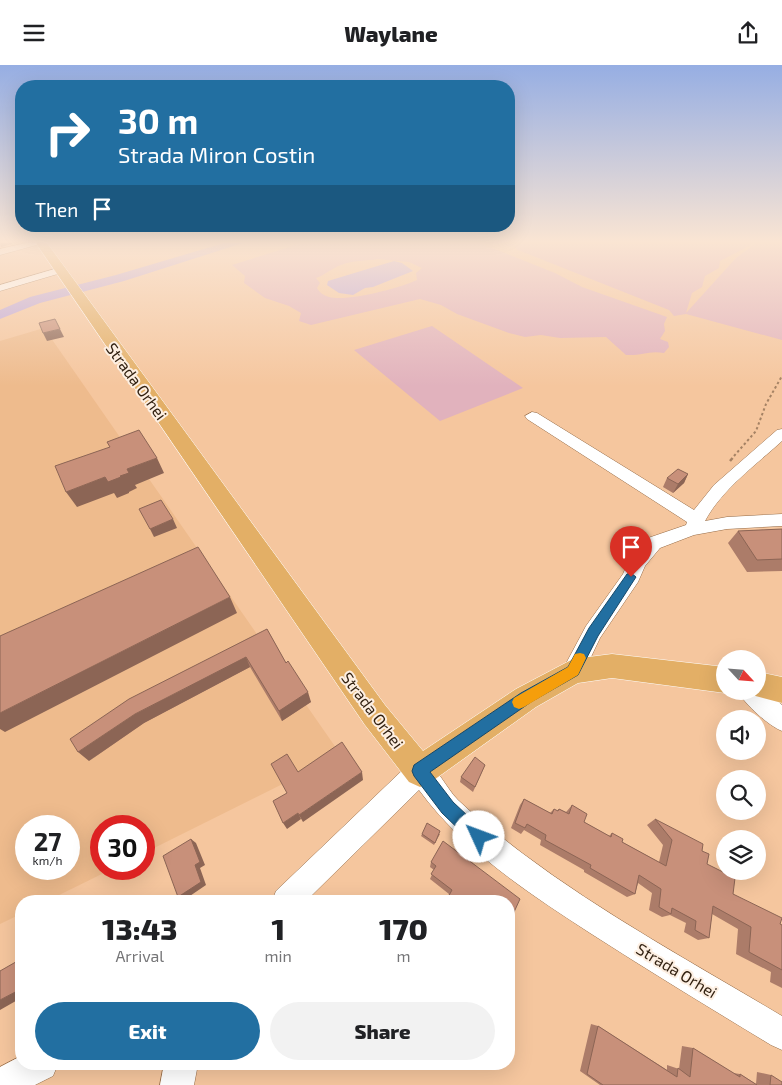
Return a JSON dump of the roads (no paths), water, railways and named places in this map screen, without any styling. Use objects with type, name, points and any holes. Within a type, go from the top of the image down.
[{"type":"main road","name":"Strada Orhei","points":[[72,291],[375,715],[420,771]]},
{"type":"main road","points":[[420,771],[526,698],[573,671],[612,666],[716,679]]},
{"type":"main road","points":[[766,687],[782,690]]},
{"type":"street","points":[[532,416],[694,525]]},
{"type":"street","points":[[694,525],[704,507],[720,489],[782,433]]},
{"type":"street","points":[[573,671],[602,618],[631,577],[637,563],[654,543],[694,525],[782,520]]},
{"type":"street","points":[[759,700],[782,720]]},
{"type":"street","points":[[292,895],[420,771]]},
{"type":"street","name":"Strada Orhei","points":[[420,771],[447,807],[479,837],[540,884],[652,956],[782,1034]]},
{"type":"street","points":[[0,1085],[29,1070]]},
{"type":"street","points":[[177,1085],[180,1070]]},
{"type":"waterway","points":[[0,315],[35,300],[71,291]]}]
